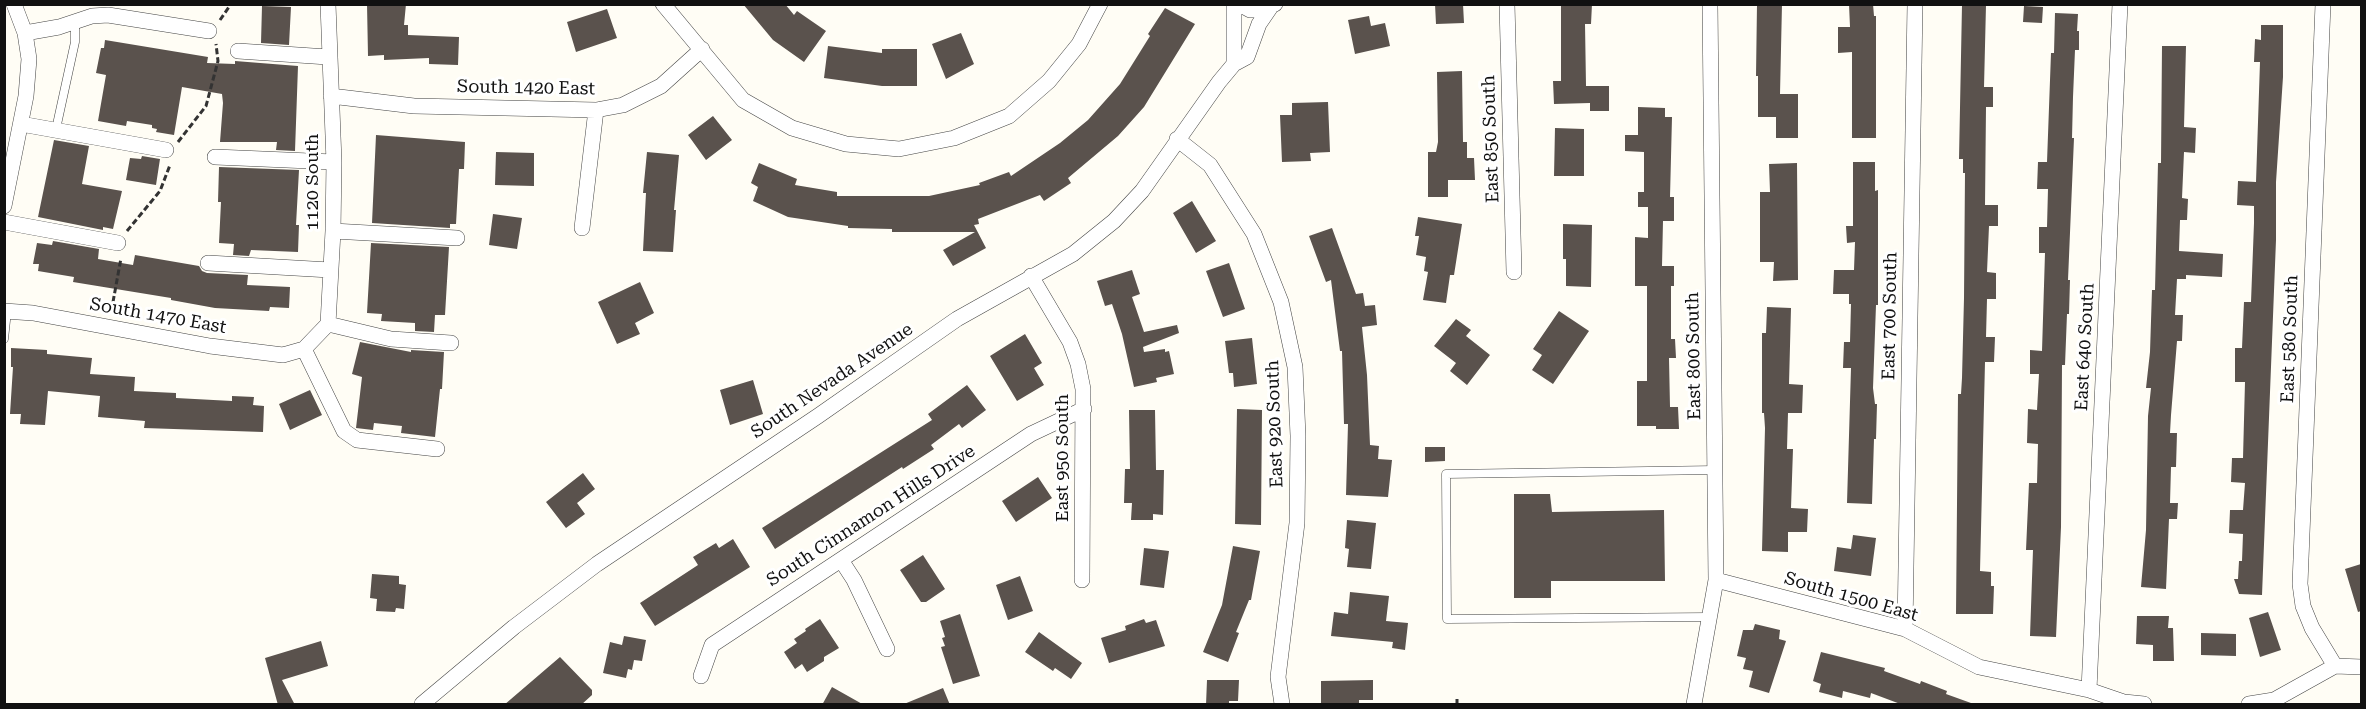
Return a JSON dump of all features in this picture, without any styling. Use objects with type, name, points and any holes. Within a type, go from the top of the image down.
[{"type":"street","points":[[4,206],[14,131],[29,58],[25,33],[14,4]]},
{"type":"street","name":"1120 South","points":[[328,4],[328,57],[334,162],[328,324]]},
{"type":"street","points":[[663,4],[743,100],[792,128],[846,144],[899,149],[954,138],[1009,116],[1049,81],[1079,44],[1100,4]]},
{"type":"street","points":[[1234,4],[1234,64]]},
{"type":"street","points":[[1239,4],[1250,10],[1272,6]]},
{"type":"street","name":"East 850 South","points":[[1507,4],[1514,272]]},
{"type":"street","name":"East 800 South","points":[[1694,705],[1716,580],[1710,4]]},
{"type":"street","name":"East 700 South","points":[[1905,629],[1915,4]]},
{"type":"street","name":"East 640 South","points":[[2089,690],[2120,4]]},
{"type":"street","name":"East 580 South","points":[[2323,4],[2300,584],[2303,606],[2312,628],[2335,666]]},
{"type":"street","name":"South Nevada Avenue","points":[[422,705],[514,627],[597,564],[818,416],[957,319],[1073,254],[1114,221],[1142,191],[1177,139],[1234,64],[1247,57],[1259,24],[1272,6]]},
{"type":"street","points":[[25,33],[92,16],[108,15],[209,31]]},
{"type":"street","name":"South 1420 East","points":[[331,96],[414,106],[596,110],[623,105],[661,86],[702,49]]},
{"type":"street","points":[[238,51],[328,57]]},
{"type":"street","points":[[582,228],[596,110]]},
{"type":"street","points":[[14,131],[56,129],[166,150]]},
{"type":"street","name":"East 920 South","points":[[1177,139],[1210,165],[1254,234],[1281,303],[1295,367],[1298,436],[1297,523],[1278,676],[1282,705]]},
{"type":"street","points":[[214,157],[334,162]]},
{"type":"street","points":[[4,222],[118,243]]},
{"type":"street","points":[[333,231],[457,238]]},
{"type":"street","points":[[208,263],[330,270]]},
{"type":"street","name":"East 950 South","points":[[1031,276],[1070,342],[1081,381],[1084,409],[1082,580]]},
{"type":"street","name":"South 1470 East","points":[[6,311],[33,313],[210,346],[283,355],[304,350]]},
{"type":"street","points":[[436,449],[357,440],[344,431],[304,350],[328,324],[391,339],[451,343]]},
{"type":"street","name":"South Cinnamon Hills Drive","points":[[701,676],[712,645],[1031,434],[1084,409]]},
{"type":"street","points":[[841,560],[854,580],[886,649]]},
{"type":"street","name":"South 1500 East","points":[[1716,580],[1905,629],[1978,667],[2089,690],[2124,702],[2144,705]]},
{"type":"street","points":[[2249,705],[2274,700],[2335,666],[2361,667]]},
{"type":"lane","points":[[56,129],[75,42],[75,22]]},
{"type":"lane","points":[[4,339],[6,311]]},
{"type":"lane","points":[[1710,617],[1447,620],[1446,474],[1715,470]]},
{"type":"path","points":[[1457,699],[1457,705]]},
{"type":"building","points":[[367,4],[406,4],[404,25],[408,25],[408,35],[459,37],[458,65],[429,64],[429,58],[384,60],[384,55],[368,56]]},
{"type":"building","points":[[743,4],[785,4],[794,15],[797,11],[826,31],[804,62],[773,40]]},
{"type":"building","points":[[1435,4],[1463,4],[1464,23],[1436,24]]},
{"type":"building","points":[[1561,4],[1592,4],[1591,24],[1585,24],[1586,86],[1609,86],[1609,111],[1590,111],[1590,103],[1554,104],[1553,81],[1561,81]]},
{"type":"building","points":[[1757,4],[1782,4],[1780,94],[1798,94],[1798,138],[1776,138],[1776,117],[1758,117]]},
{"type":"building","points":[[1849,4],[1873,4],[1874,16],[1876,16],[1876,138],[1852,138],[1852,52],[1838,53],[1838,27],[1850,27]]},
{"type":"building","points":[[1962,5],[1986,5],[1984,87],[1993,87],[1993,107],[1986,107],[1985,205],[1998,205],[1998,226],[1989,226],[1987,272],[1996,273],[1996,299],[1987,299],[1986,337],[1995,337],[1994,362],[1985,362],[1980,571],[1991,572],[1991,586],[1994,586],[1993,614],[1956,614],[1958,394],[1961,394],[1962,378],[1964,298],[1965,173],[1963,173],[1963,159],[1959,159]]},
{"type":"building","points":[[262,6],[291,7],[289,45],[261,43]]},
{"type":"building","points":[[2024,6],[2043,7],[2042,23],[2023,22]]},
{"type":"building","points":[[1165,8],[1195,24],[1144,107],[1118,136],[1068,178],[1071,183],[1044,201],[1040,195],[978,219],[979,224],[974,225],[986,248],[953,266],[943,250],[975,232],[892,232],[892,229],[848,228],[848,226],[788,217],[753,201],[758,187],[751,183],[759,163],[797,179],[795,185],[837,192],[837,196],[929,196],[980,185],[979,183],[1009,172],[1011,176],[1060,143],[1088,120],[1120,84]]},
{"type":"building","points":[[607,9],[617,38],[576,52],[567,22]]},
{"type":"building","points":[[2055,13],[2078,14],[2077,31],[2079,31],[2079,50],[2075,50],[2073,97],[2069,314],[2067,314],[2065,365],[2062,365],[2061,527],[2056,637],[2030,636],[2033,550],[2026,550],[2029,483],[2037,483],[2038,444],[2027,443],[2028,409],[2037,410],[2039,374],[2030,374],[2030,350],[2042,351],[2045,253],[2039,253],[2039,227],[2047,227],[2048,189],[2037,189],[2038,162],[2047,162],[2051,53],[2054,53]]},
{"type":"building","points":[[1369,16],[1371,26],[1385,23],[1390,46],[1355,54],[1348,20]]},
{"type":"building","points":[[2261,25],[2283,25],[2283,77],[2276,182],[2276,240],[2262,595],[2239,594],[2234,579],[2238,579],[2239,561],[2242,561],[2243,534],[2229,533],[2230,510],[2243,510],[2245,483],[2231,482],[2232,458],[2243,458],[2245,382],[2235,382],[2235,348],[2242,348],[2244,302],[2251,302],[2254,223],[2254,206],[2237,205],[2238,181],[2256,182],[2260,62],[2254,62],[2255,39],[2261,40]]},
{"type":"building","points":[[961,33],[974,64],[946,79],[932,44]]},
{"type":"building","points":[[105,40],[208,57],[207,63],[235,64],[235,61],[298,66],[295,151],[276,150],[277,142],[220,142],[222,94],[182,87],[174,135],[156,132],[157,129],[152,128],[152,125],[127,121],[126,126],[98,121],[106,75],[96,73]]},
{"type":"building","points":[[828,46],[882,53],[882,49],[917,49],[917,86],[882,86],[824,78]]},
{"type":"building","points":[[2162,46],[2186,46],[2184,127],[2196,128],[2195,153],[2184,152],[2182,198],[2188,199],[2187,220],[2180,220],[2179,251],[2223,254],[2222,277],[2186,275],[2186,279],[2177,279],[2175,315],[2183,315],[2182,341],[2177,341],[2171,415],[2170,433],[2177,433],[2176,467],[2171,467],[2170,503],[2178,503],[2177,519],[2169,519],[2166,589],[2141,587],[2146,530],[2148,416],[2151,388],[2146,388],[2152,290],[2155,290],[2158,163],[2161,163]]},
{"type":"building","points":[[1462,71],[1463,142],[1467,142],[1467,158],[1474,158],[1475,180],[1448,180],[1448,197],[1428,197],[1428,152],[1436,152],[1438,142],[1437,72]]},
{"type":"building","points":[[1328,102],[1330,152],[1310,153],[1311,161],[1282,162],[1280,115],[1292,115],[1292,103]]},
{"type":"building","points":[[1638,107],[1665,108],[1665,117],[1672,117],[1670,197],[1674,197],[1674,221],[1663,221],[1662,266],[1674,266],[1674,286],[1671,286],[1671,339],[1675,339],[1676,358],[1669,358],[1670,407],[1678,407],[1679,429],[1637,426],[1637,381],[1647,381],[1647,286],[1635,286],[1635,237],[1648,238],[1648,207],[1638,207],[1638,192],[1644,192],[1644,152],[1625,151],[1625,135],[1638,135]]},
{"type":"building","points":[[713,116],[732,140],[706,160],[688,135]]},
{"type":"building","points":[[1555,128],[1584,129],[1584,176],[1554,176]]},
{"type":"building","points":[[376,135],[465,142],[464,169],[459,169],[456,224],[450,224],[450,228],[372,223]]},
{"type":"building","points":[[54,140],[89,146],[82,184],[122,191],[113,229],[103,227],[103,230],[38,217]]},
{"type":"building","points":[[496,152],[534,153],[534,186],[495,185]]},
{"type":"building","points":[[647,152],[679,155],[673,252],[643,251],[646,193],[643,193]]},
{"type":"building","points":[[142,156],[160,159],[156,185],[126,180],[130,158],[141,159]]},
{"type":"building","points":[[1853,162],[1875,162],[1875,191],[1878,190],[1878,305],[1876,305],[1873,388],[1875,404],[1877,404],[1872,504],[1847,503],[1851,368],[1843,368],[1844,342],[1850,342],[1851,304],[1849,304],[1849,294],[1833,294],[1834,270],[1854,270],[1855,242],[1847,243],[1846,226],[1853,226]]},
{"type":"building","points":[[1797,163],[1798,280],[1773,281],[1774,262],[1760,262],[1760,192],[1770,192],[1769,164]]},
{"type":"building","points":[[219,167],[299,170],[296,225],[299,225],[298,252],[251,250],[249,256],[233,255],[234,244],[219,243],[221,202],[218,202]]},
{"type":"building","points":[[1192,201],[1216,241],[1196,253],[1173,213]]},
{"type":"building","points":[[493,214],[522,218],[517,249],[489,245]]},
{"type":"building","points":[[1418,217],[1462,224],[1454,275],[1450,275],[1446,303],[1423,300],[1428,272],[1424,271],[1426,257],[1416,255],[1419,236],[1415,236]]},
{"type":"building","points":[[1563,224],[1592,225],[1591,287],[1566,286]]},
{"type":"building","points":[[1332,228],[1356,294],[1363,293],[1365,306],[1375,305],[1377,325],[1362,327],[1370,445],[1379,446],[1378,459],[1392,460],[1388,497],[1346,495],[1348,424],[1344,424],[1342,351],[1340,351],[1331,280],[1326,282],[1309,236]]},
{"type":"building","points":[[53,241],[99,249],[98,259],[133,265],[135,255],[199,266],[207,273],[248,275],[247,285],[290,287],[289,308],[270,307],[269,311],[215,308],[171,300],[171,298],[73,282],[74,277],[38,271],[39,264],[33,264],[37,243],[52,245]]},
{"type":"building","points":[[371,243],[449,247],[445,315],[435,315],[434,332],[415,331],[415,323],[381,321],[382,314],[367,313]]},
{"type":"building","points":[[1229,263],[1245,309],[1223,317],[1206,271]]},
{"type":"building","points":[[1132,270],[1140,294],[1132,297],[1144,332],[1177,325],[1179,333],[1143,347],[1144,352],[1165,349],[1165,352],[1169,351],[1174,374],[1156,378],[1157,382],[1134,387],[1122,334],[1112,304],[1105,306],[1097,281]]},
{"type":"building","points":[[640,282],[654,313],[635,323],[640,334],[617,344],[598,302]]},
{"type":"building","points":[[1767,307],[1791,308],[1789,384],[1803,385],[1802,413],[1788,413],[1787,449],[1793,449],[1791,508],[1808,509],[1807,532],[1788,532],[1788,552],[1762,551],[1765,428],[1764,413],[1762,413],[1762,333],[1766,333]]},
{"type":"building","points":[[1559,311],[1589,331],[1553,384],[1532,370],[1542,355],[1533,349]]},
{"type":"building","points":[[1456,319],[1471,330],[1466,336],[1490,355],[1467,385],[1450,371],[1456,363],[1434,346]]},
{"type":"building","points":[[1025,334],[1042,363],[1034,368],[1044,385],[1017,401],[990,356]]},
{"type":"building","points":[[1252,338],[1257,384],[1234,387],[1233,373],[1229,373],[1225,341]]},
{"type":"building","points":[[360,342],[411,352],[411,350],[444,352],[442,389],[440,389],[435,437],[401,433],[402,426],[374,423],[373,430],[356,428],[362,377],[352,374]]},
{"type":"building","points":[[11,348],[47,350],[47,354],[92,358],[90,374],[135,377],[134,391],[176,393],[176,398],[232,401],[232,396],[254,397],[253,405],[264,406],[263,432],[144,428],[145,421],[98,417],[100,396],[48,391],[45,425],[20,424],[21,414],[10,414],[13,367],[11,367]]},
{"type":"building","points":[[753,380],[763,414],[730,425],[720,390]]},
{"type":"building","points":[[967,385],[986,410],[962,428],[959,424],[931,445],[934,449],[775,549],[762,528],[932,420],[928,414]]},
{"type":"building","points":[[310,390],[322,415],[290,430],[279,404]]},
{"type":"building","points":[[1237,409],[1262,410],[1261,525],[1235,524]]},
{"type":"building","points":[[1129,410],[1155,410],[1156,470],[1164,470],[1163,515],[1153,514],[1153,520],[1131,520],[1132,503],[1124,503],[1125,469],[1130,469]]},
{"type":"building","points":[[1425,447],[1445,447],[1445,461],[1425,462]]},
{"type":"building","points":[[583,473],[595,489],[577,503],[585,514],[566,528],[546,502]]},
{"type":"building","points":[[1038,477],[1052,498],[1016,522],[1002,501]]},
{"type":"building","points":[[1514,494],[1550,494],[1552,512],[1664,510],[1665,581],[1551,581],[1551,598],[1514,598]]},
{"type":"building","points":[[1347,520],[1376,523],[1371,569],[1347,567],[1349,549],[1345,548]]},
{"type":"building","points":[[1853,535],[1876,538],[1871,576],[1834,571],[1837,547],[1851,549]]},
{"type":"building","points":[[733,539],[750,567],[655,626],[640,603],[698,565],[693,557],[716,543],[719,548]]},
{"type":"building","points":[[1233,546],[1260,551],[1251,600],[1249,600],[1236,632],[1239,633],[1228,662],[1203,652],[1222,605]]},
{"type":"building","points":[[1144,548],[1169,551],[1164,588],[1140,585]]},
{"type":"building","points":[[923,555],[945,589],[926,602],[921,602],[900,570]]},
{"type":"building","points":[[2361,564],[2361,611],[2358,612],[2345,569]]},
{"type":"building","points":[[372,574],[399,576],[399,584],[406,585],[404,609],[396,608],[395,612],[376,611],[377,599],[370,598]]},
{"type":"building","points":[[1020,576],[1033,611],[1008,620],[996,585]]},
{"type":"building","points":[[1350,592],[1389,596],[1386,621],[1408,623],[1405,650],[1392,648],[1393,642],[1331,636],[1334,612],[1348,614]]},
{"type":"building","points":[[2268,612],[2281,650],[2260,657],[2249,618]]},
{"type":"building","points":[[960,614],[980,676],[953,684],[941,647],[945,646],[942,638],[945,637],[940,621]]},
{"type":"building","points":[[2137,616],[2169,616],[2168,628],[2173,628],[2174,661],[2153,661],[2153,645],[2136,644]]},
{"type":"building","points":[[820,619],[839,648],[807,672],[802,664],[795,669],[784,652],[797,643],[794,639]]},
{"type":"building","points":[[1144,619],[1146,623],[1156,620],[1165,646],[1109,663],[1101,638],[1126,630],[1125,626]]},
{"type":"building","points":[[1755,624],[1780,630],[1779,639],[1786,641],[1769,693],[1749,687],[1753,671],[1743,669],[1746,658],[1737,656],[1743,630],[1753,630]]},
{"type":"building","points":[[1039,632],[1082,663],[1071,679],[1055,668],[1053,671],[1025,652]]},
{"type":"building","points":[[2201,633],[2236,634],[2236,656],[2201,655]]},
{"type":"building","points":[[624,636],[646,640],[642,661],[634,660],[632,670],[628,669],[626,678],[603,673],[610,642],[622,645]]},
{"type":"building","points":[[321,641],[328,666],[282,680],[295,705],[278,705],[265,658]]},
{"type":"building","points":[[1821,652],[1885,668],[1884,671],[1947,691],[1946,694],[1971,703],[1971,705],[1903,705],[1871,693],[1870,698],[1843,691],[1842,698],[1819,692],[1821,684],[1813,681]]},
{"type":"building","points":[[560,657],[592,690],[592,695],[581,705],[504,705]]},
{"type":"building","points":[[1207,680],[1239,680],[1238,701],[1229,701],[1229,705],[1206,705]]},
{"type":"building","points":[[1373,680],[1373,700],[1359,700],[1359,705],[1321,705],[1321,681]]},
{"type":"building","points":[[832,687],[864,705],[822,705]]},
{"type":"building","points":[[943,688],[950,705],[904,705],[904,704]]}]
